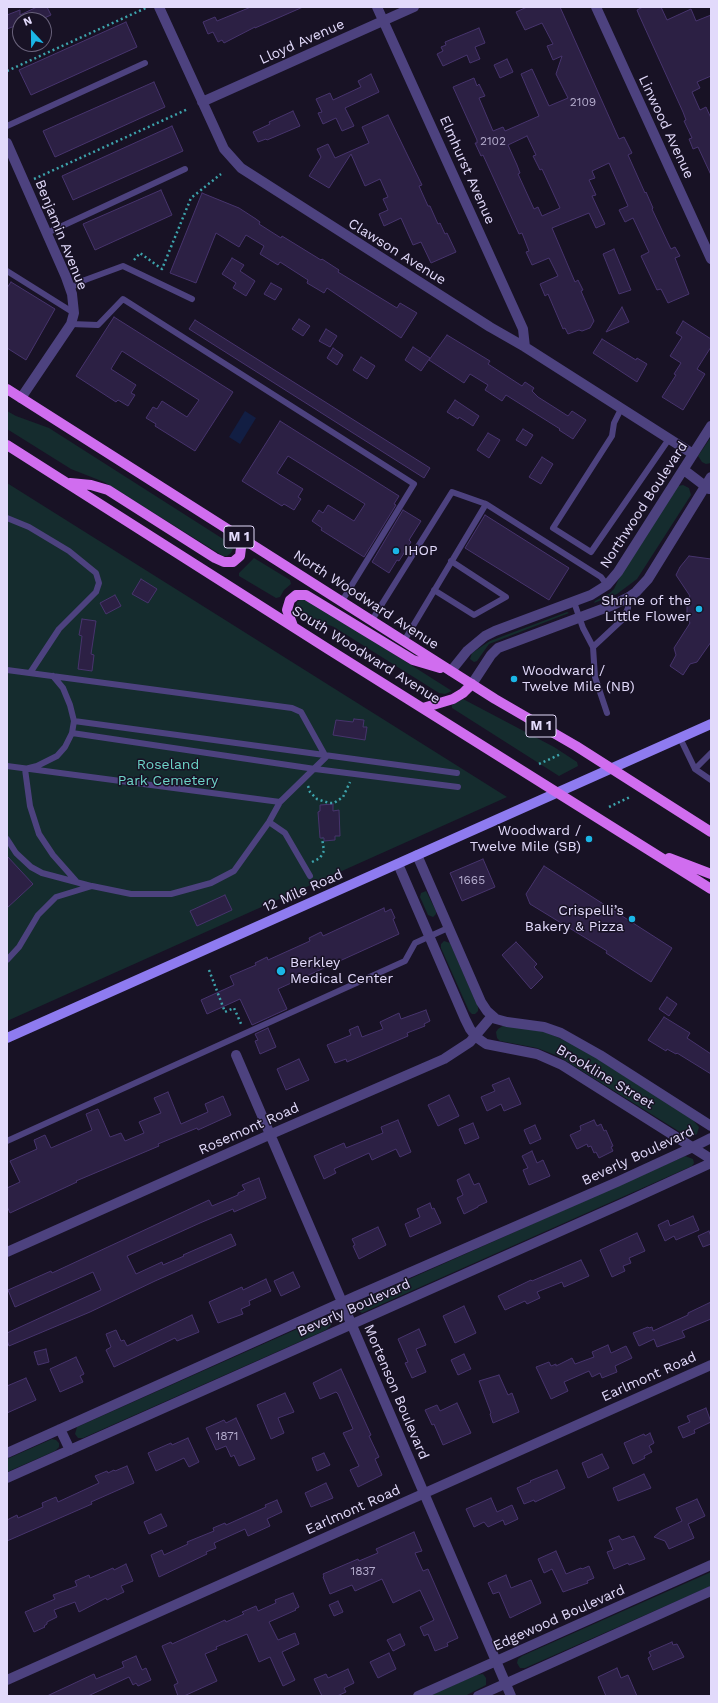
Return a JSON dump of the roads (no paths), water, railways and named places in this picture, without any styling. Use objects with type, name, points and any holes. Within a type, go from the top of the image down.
[{"type":"main road","name":"North Woodward Avenue","points":[[7,389],[372,620],[451,672],[610,769],[646,789],[711,832]]},
{"type":"main road","points":[[7,396],[21,398]]},
{"type":"main road","name":"South Woodward Avenue","points":[[7,445],[68,482],[293,626],[711,889]]},
{"type":"main road","points":[[68,482],[91,485],[108,490],[215,558],[224,562],[233,562],[240,556],[241,548],[238,536]]},
{"type":"main road","points":[[293,626],[287,610],[290,600],[296,595],[306,595],[413,660],[451,672]]},
{"type":"main road","points":[[423,708],[453,699],[463,693],[472,684]]},
{"type":"main road","name":"12 Mile Road","points":[[7,1038],[711,724]]},
{"type":"main road","points":[[651,852],[711,874]]},
{"type":"street","name":"Clawson Avenue","points":[[159,7],[224,149],[248,174],[693,454]]},
{"type":"street","name":"Elmhurst Avenue","points":[[377,7],[523,329],[525,347]]},
{"type":"street","name":"Lloyd Avenue","points":[[202,102],[414,7]]},
{"type":"street","name":"Linwood Avenue","points":[[596,7],[711,259]]},
{"type":"street","name":"Benjamin Avenue","points":[[8,149],[47,233],[70,288],[74,313],[71,324],[21,398]]},
{"type":"street","name":"Northwood Boulevard","points":[[451,672],[467,651],[485,636],[591,595],[607,585],[615,576],[711,426]]},
{"type":"street","points":[[472,684],[491,655],[498,648],[579,618],[629,597],[642,587],[709,484],[684,470]]},
{"type":"street","points":[[417,855],[481,1002],[492,1016]]},
{"type":"street","points":[[398,864],[470,1029],[476,1037]]},
{"type":"street","name":"Rosemont Road","points":[[7,1252],[444,1059],[456,1053],[476,1037],[492,1016]]},
{"type":"street","name":"Brookline Street","points":[[492,1016],[507,1022],[544,1027],[561,1033],[600,1055],[711,1126]]},
{"type":"street","name":"Brookline Street","points":[[476,1037],[486,1044],[536,1054],[562,1065],[711,1159]]},
{"type":"street","name":"Mortenson Boulevard","points":[[236,1055],[269,1135],[511,1696]]},
{"type":"street","name":"Beverly Boulevard","points":[[7,1453],[711,1138]]},
{"type":"street","name":"Beverly Boulevard","points":[[7,1478],[352,1325],[711,1163]]},
{"type":"street","name":"Earlmont Road","points":[[7,1680],[711,1365]]},
{"type":"street","points":[[60,1429],[70,1450]]},
{"type":"street","name":"Edgewood Boulevard","points":[[418,1696],[711,1565]]},
{"type":"street","points":[[478,1696],[711,1591]]},
{"type":"lane","points":[[7,126],[145,63]]},
{"type":"lane","points":[[47,233],[185,169]]},
{"type":"lane","points":[[70,288],[85,280],[123,266],[192,299]]},
{"type":"lane","points":[[7,271],[74,313]]},
{"type":"lane","points":[[71,324],[98,324],[123,299],[414,484],[342,601]]},
{"type":"lane","points":[[621,409],[614,423],[612,436],[553,528],[591,552],[669,439]]},
{"type":"lane","points":[[372,620],[452,492],[486,504],[601,577],[607,585]]},
{"type":"lane","points":[[404,641],[486,504]]},
{"type":"lane","points":[[7,518],[29,527],[68,551],[96,573],[99,583],[96,592],[59,629],[30,673]]},
{"type":"lane","points":[[434,590],[474,615],[506,596],[451,561]]},
{"type":"lane","points":[[593,648],[623,618],[628,608],[629,597]]},
{"type":"lane","points":[[574,602],[579,618],[593,648],[595,677],[608,714]]},
{"type":"lane","points":[[8,671],[292,708],[301,712],[326,757]]},
{"type":"lane","points":[[25,769],[37,766],[57,756],[65,746],[72,733],[74,721],[70,705],[63,688],[53,676]]},
{"type":"lane","points":[[74,721],[326,757],[457,773]]},
{"type":"lane","points":[[72,733],[315,769],[458,788]]},
{"type":"lane","points":[[680,738],[695,769],[711,780]]},
{"type":"lane","points":[[695,769],[711,753]]},
{"type":"lane","points":[[7,840],[16,853],[31,868],[42,873],[131,894],[171,894],[211,883],[234,871],[269,822],[280,802],[326,757]]},
{"type":"lane","points":[[7,771],[10,767],[280,802]]},
{"type":"lane","points":[[25,769],[30,806],[39,834],[53,856],[76,881]]},
{"type":"lane","points":[[269,822],[285,833],[310,876]]},
{"type":"lane","points":[[7,960],[19,947],[38,915],[56,897],[92,886]]},
{"type":"lane","points":[[7,1141],[405,961],[415,943],[448,928]]},
{"type":"water","points":[[245,411],[256,418],[240,444],[229,437]]},
{"type":"place","name":"IHOP","points":[[396,551]]},
{"type":"place","name":"Shrine of the Little Flower","points":[[699,609]]},
{"type":"place","name":"Woodward / Twelve Mile (NB)","points":[[514,679]]},
{"type":"place","name":"Woodward / Twelve Mile (SB)","points":[[589,839]]},
{"type":"place","name":"Crispelli’s Bakery & Pizza","points":[[632,919]]},
{"type":"place","name":"Berkley Medical Center","points":[[281,971]]},
{"type":"park label","name":"Roseland Park Cemetery","points":[[168,774]]}]
